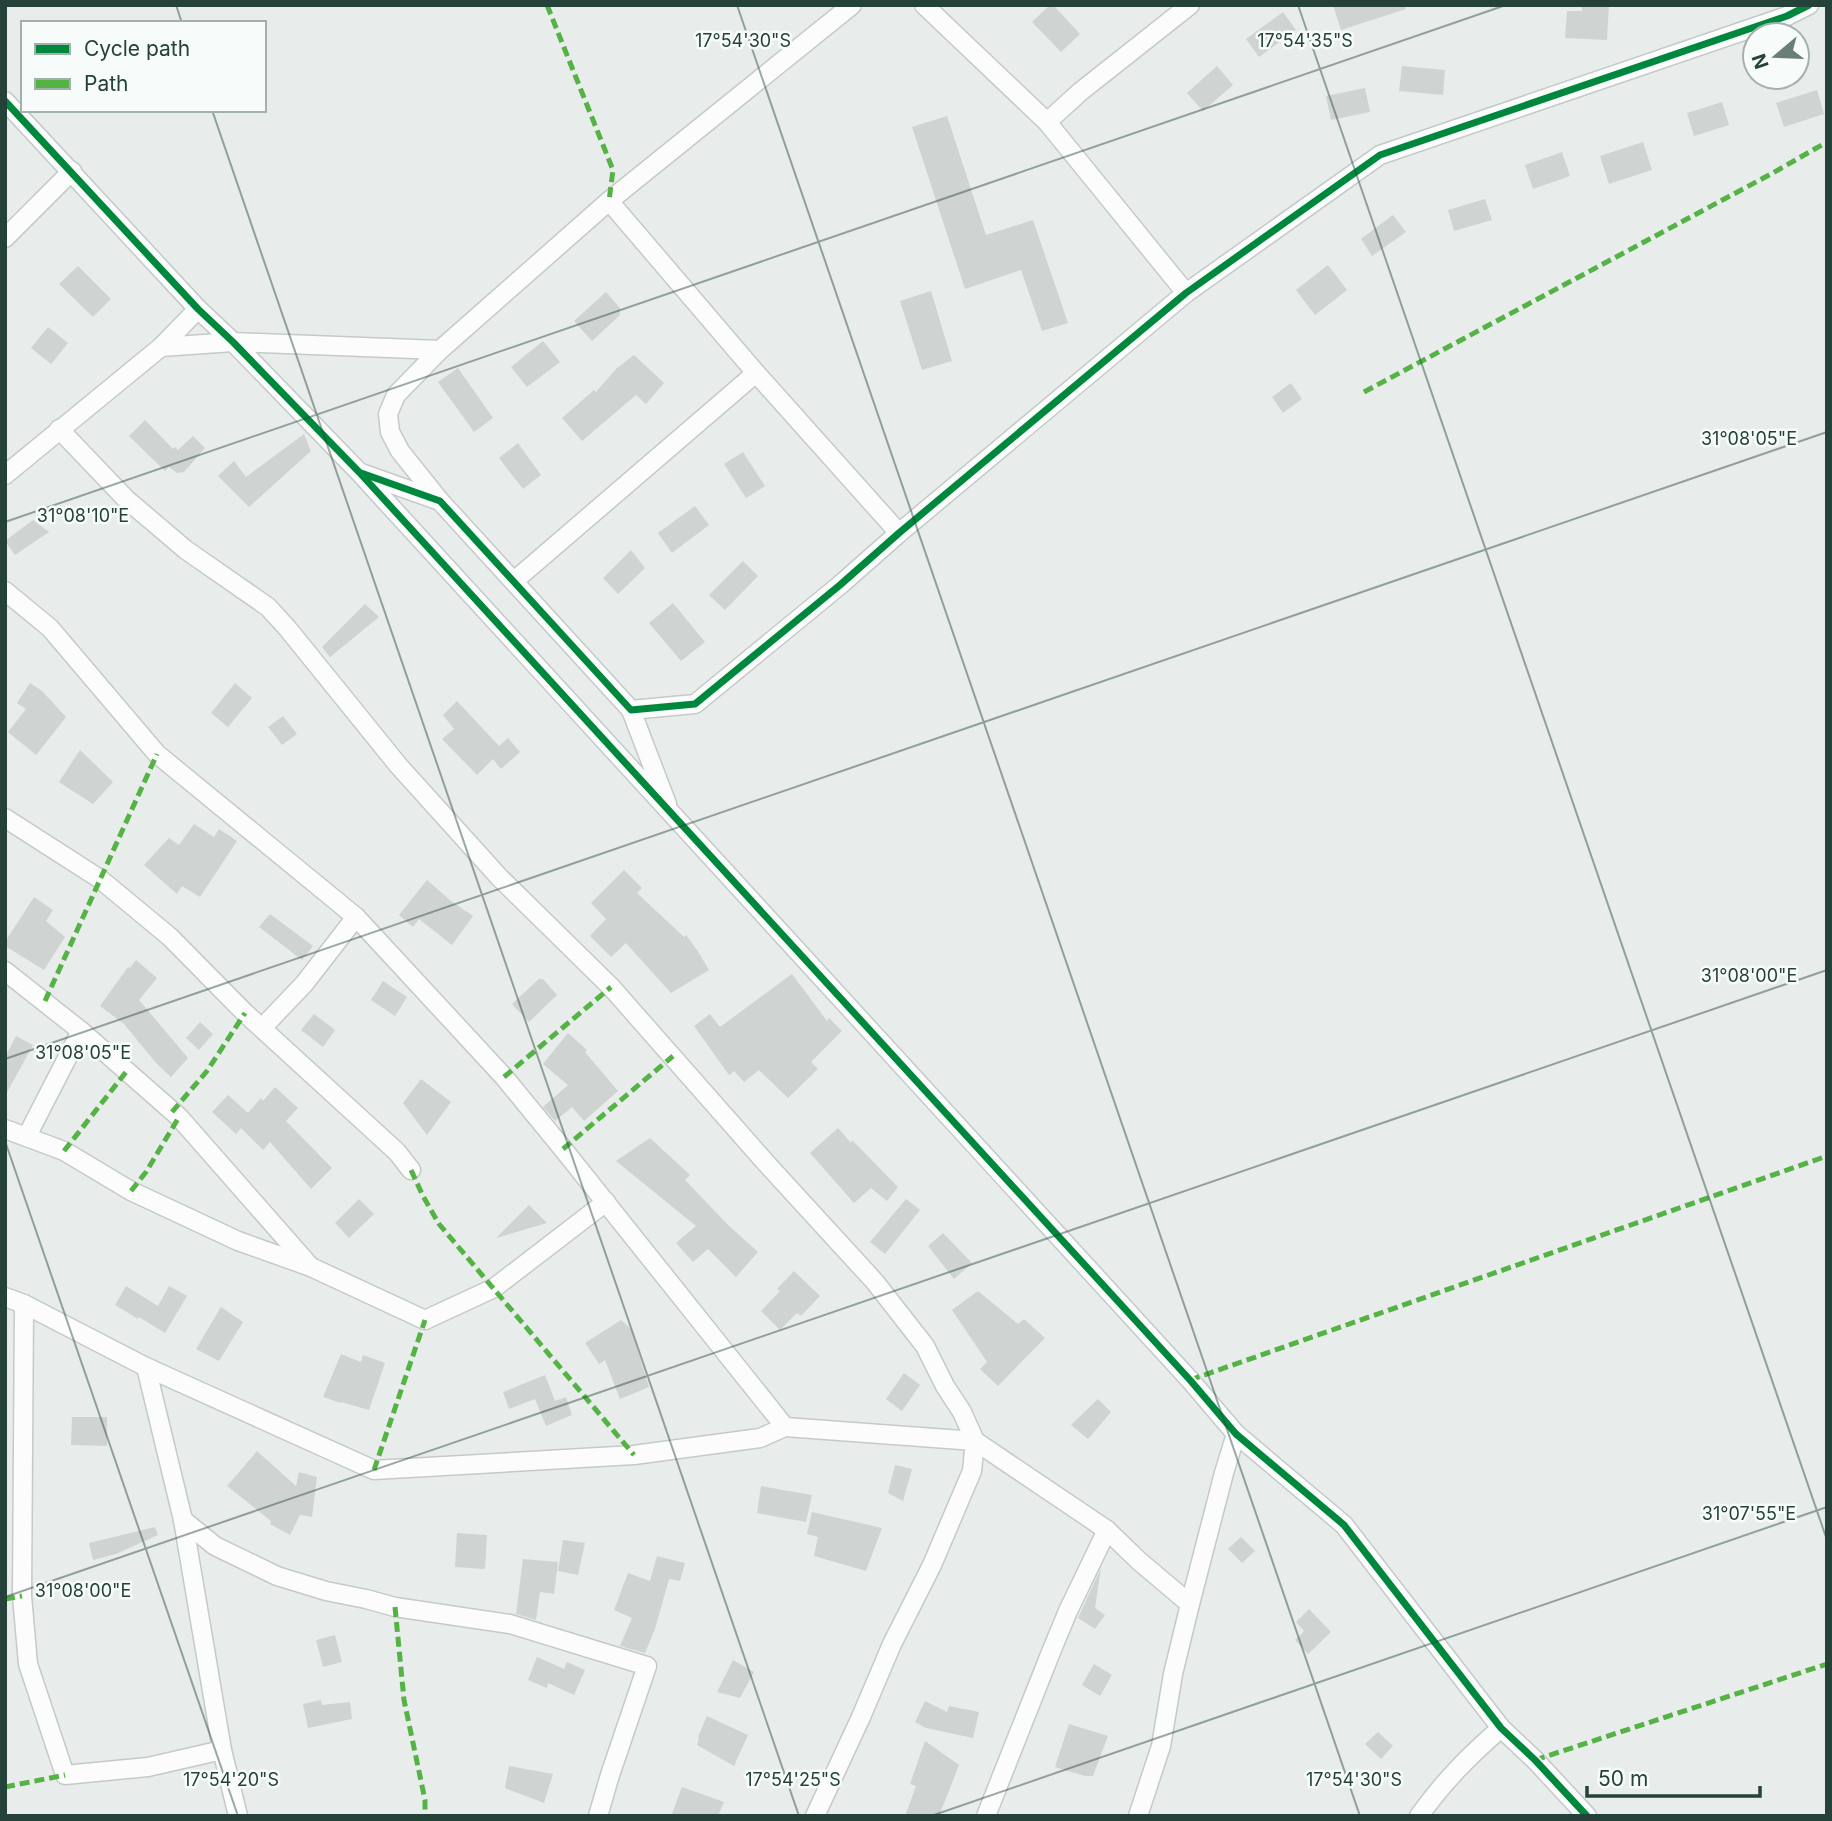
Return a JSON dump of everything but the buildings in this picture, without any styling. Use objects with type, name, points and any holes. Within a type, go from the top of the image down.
[{"type":"street","points":[[671,813],[631,710],[440,501],[400,451],[390,432],[388,414],[396,396],[440,350],[609,201],[852,5]]},
{"type":"street","points":[[924,5],[1047,122],[1186,293]]},
{"type":"street","points":[[1047,122],[1080,92],[1190,5]]},
{"type":"street","points":[[631,710],[695,704],[1186,293],[1380,155],[1787,16],[1809,5]]},
{"type":"street","points":[[5,101],[198,309],[359,472],[1191,1380],[1236,1434],[1344,1525],[1501,1728],[1587,1816]]},
{"type":"street","points":[[5,239],[72,171]]},
{"type":"street","points":[[609,201],[756,373],[899,533]]},
{"type":"street","points":[[5,475],[161,347],[198,309]]},
{"type":"street","points":[[161,347],[233,342],[440,350]]},
{"type":"street","points":[[514,581],[756,373]]},
{"type":"street","points":[[60,429],[126,499],[186,550],[268,607],[288,628],[407,775],[499,877],[611,987],[875,1282],[925,1346],[962,1412],[975,1441],[972,1471],[953,1520],[892,1644],[815,1816]]},
{"type":"street","points":[[359,472],[440,501]]},
{"type":"street","points":[[5,591],[50,628],[157,754],[356,917],[504,1077],[785,1427]]},
{"type":"street","points":[[5,818],[100,879],[170,936],[245,1013],[397,1152],[411,1170]]},
{"type":"street","points":[[262,1028],[304,984],[356,917]]},
{"type":"street","points":[[5,971],[81,1031],[179,1117],[311,1267]]},
{"type":"street","points":[[27,1136],[81,1031]]},
{"type":"street","points":[[5,1129],[64,1151],[131,1191],[238,1241],[311,1267],[425,1320],[494,1288],[606,1202]]},
{"type":"street","points":[[5,1297],[24,1304],[146,1367],[374,1469],[634,1455],[760,1438],[785,1427],[975,1441],[1107,1530],[1189,1604]]},
{"type":"street","points":[[24,1304],[22,1597],[28,1664],[65,1775],[148,1767],[222,1750]]},
{"type":"street","points":[[146,1367],[183,1520],[222,1750],[238,1816]]},
{"type":"street","points":[[1138,1816],[1161,1746],[1173,1674],[1189,1604],[1236,1434]]},
{"type":"street","points":[[183,1520],[215,1546],[277,1576],[395,1607],[510,1624],[647,1666],[598,1816]]},
{"type":"street","points":[[986,1816],[1051,1652],[1107,1530]]},
{"type":"street","points":[[1419,1816],[1439,1788],[1501,1728]]},
{"type":"marked path","points":[[547,5],[613,170],[609,201]]},
{"type":"marked path","points":[[1364,392],[1827,142]]},
{"type":"marked path","points":[[45,1001],[157,754]]},
{"type":"marked path","points":[[504,1077],[611,987]]},
{"type":"marked path","points":[[172,1112],[207,1071],[245,1013]]},
{"type":"marked path","points":[[563,1149],[673,1056]]},
{"type":"marked path","points":[[64,1151],[126,1072]]},
{"type":"marked path","points":[[131,1191],[146,1172],[179,1117]]},
{"type":"marked path","points":[[1190,1380],[1827,1156]]},
{"type":"marked path","points":[[411,1170],[439,1224],[634,1455]]},
{"type":"marked path","points":[[374,1470],[425,1320]]},
{"type":"marked path","points":[[5,1599],[22,1596]]},
{"type":"marked path","points":[[395,1607],[404,1700],[425,1800],[425,1816]]},
{"type":"marked path","points":[[1535,1760],[1827,1664]]},
{"type":"marked path","points":[[5,1787],[65,1775]]},
{"type":"cycle path","points":[[361,473],[440,501],[631,710],[695,704],[1186,293],[1380,155],[1787,16],[1809,5]]},
{"type":"cycle path","points":[[5,101],[198,309],[359,472],[1190,1380],[1236,1434],[1344,1525],[1501,1728],[1587,1816]]}]
